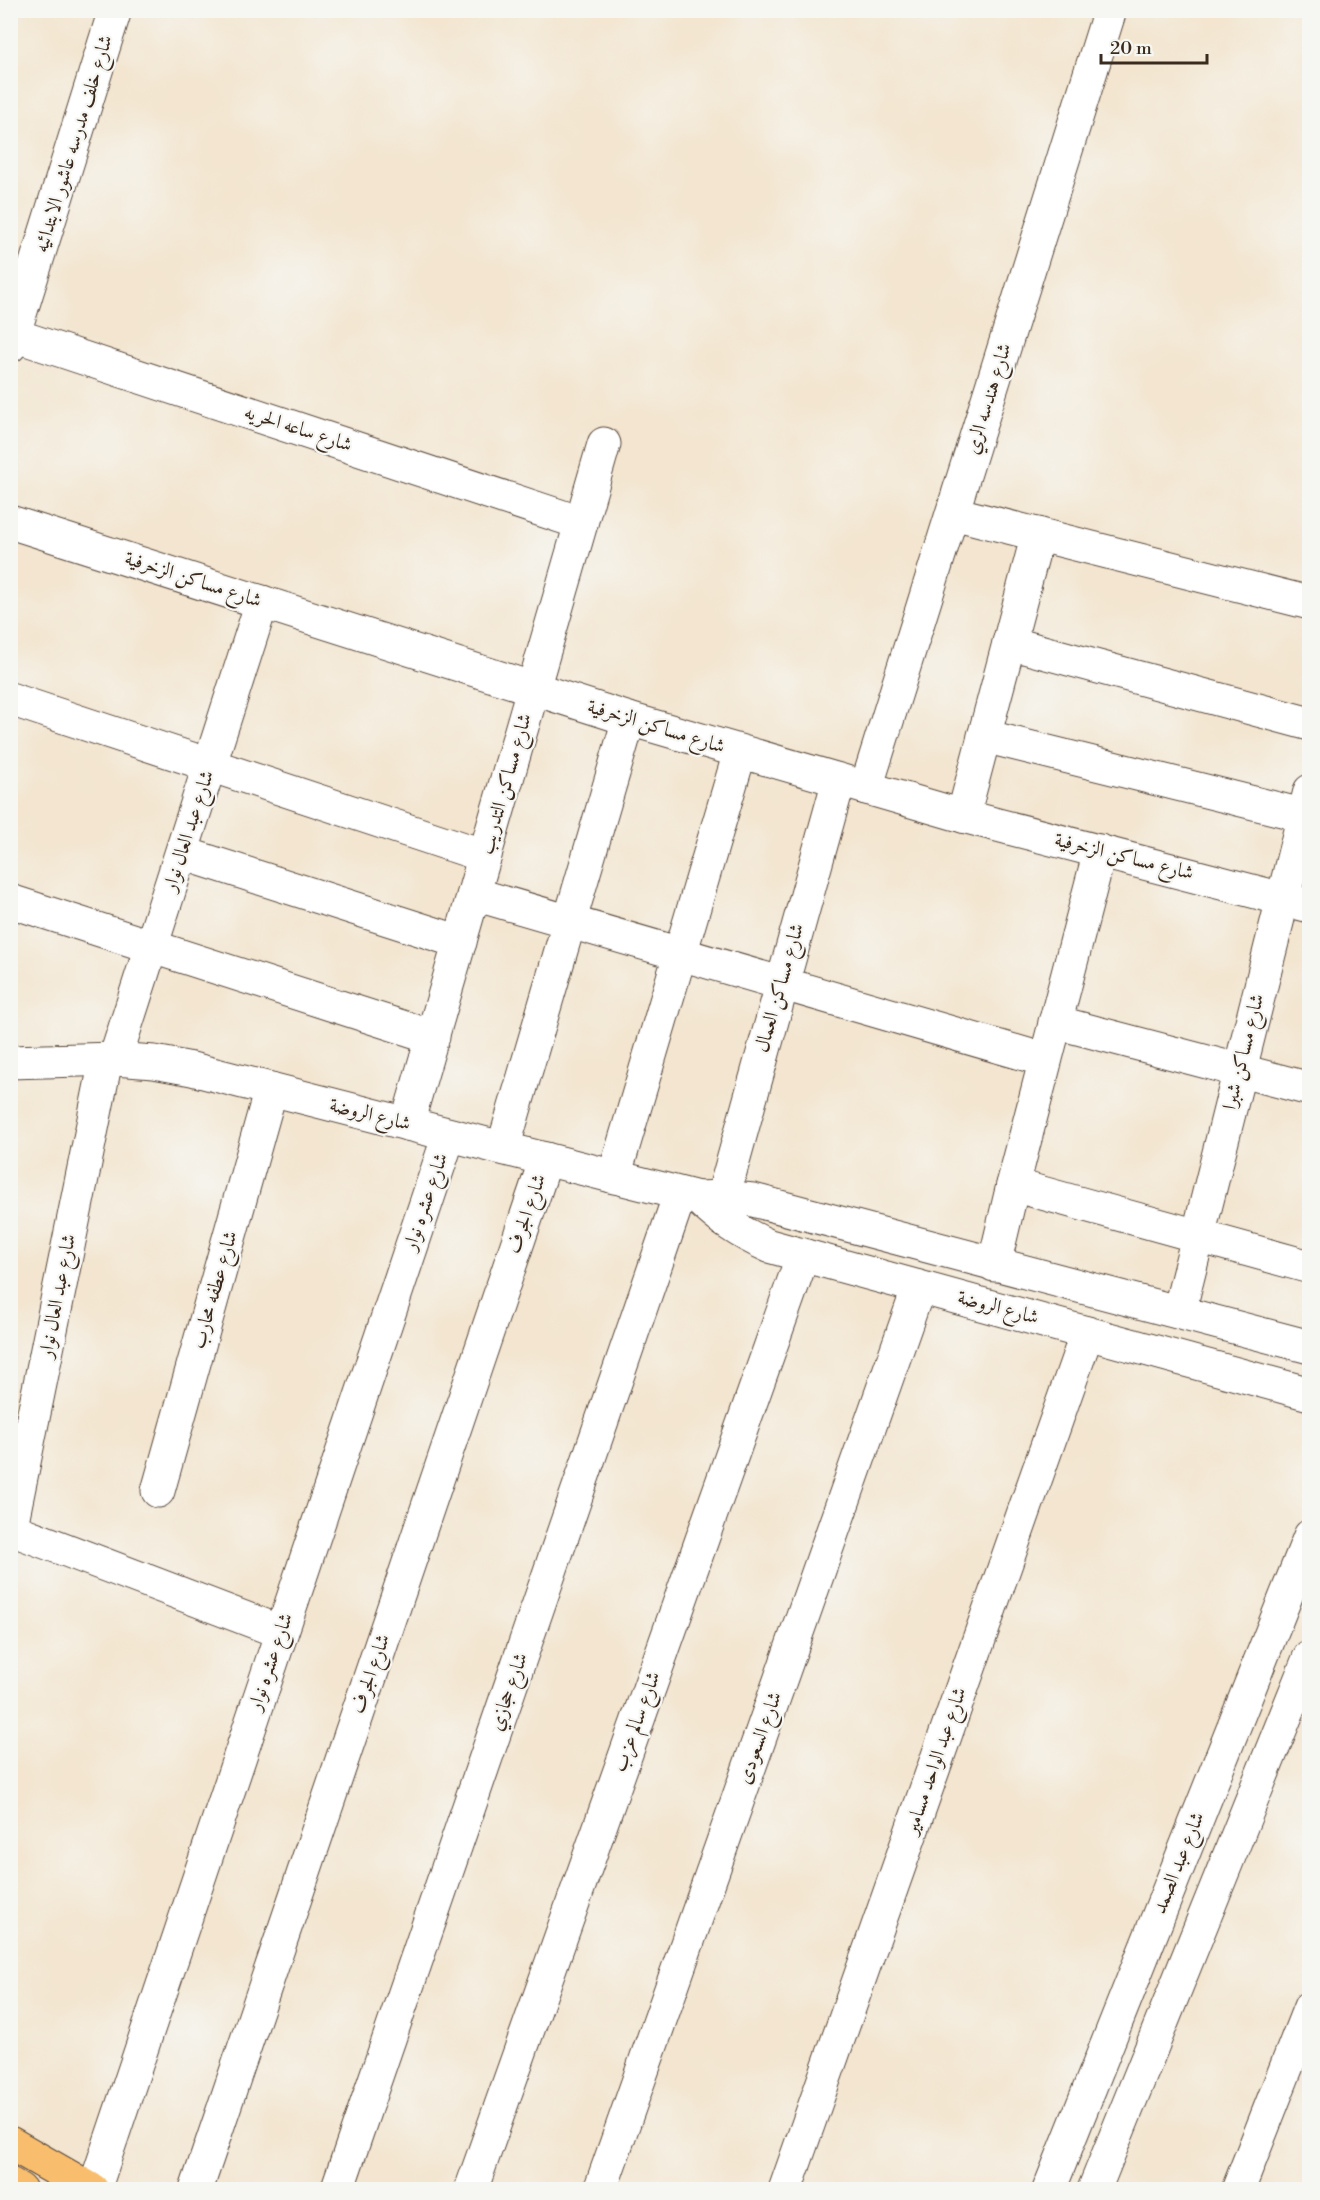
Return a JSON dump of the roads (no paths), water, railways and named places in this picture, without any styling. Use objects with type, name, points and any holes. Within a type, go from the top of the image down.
[{"type":"main road","points":[[10,2143],[93,2190]]},
{"type":"main road","points":[[10,2184],[20,2190]]},
{"type":"street","name":"شارع خلف مدرسه عاشور الابتدائيه","points":[[12,340],[115,10]]},
{"type":"street","name":"شارع هندسه الري","points":[[852,784],[953,513],[1110,10]]},
{"type":"street","name":"شارع ساعه الحريه","points":[[12,340],[581,523]]},
{"type":"street","name":"شارع مساكن التدريب","points":[[407,1124],[604,444]]},
{"type":"street","points":[[953,513],[1310,603]]},
{"type":"street","name":"شارع مساكن الزخرفية","points":[[10,522],[533,689],[740,752],[963,816],[1297,902]]},
{"type":"street","points":[[963,816],[1038,534]]},
{"type":"street","name":"شارع عبد العال نوار","points":[[11,1530],[111,1059],[152,946],[262,602]]},
{"type":"street","points":[[1009,643],[1310,724]]},
{"type":"street","points":[[10,699],[485,856]]},
{"type":"street","points":[[503,1148],[629,719]]},
{"type":"street","points":[[984,736],[1307,808]]},
{"type":"street","points":[[614,1177],[740,752]]},
{"type":"street","name":"شارع مساكن العمال","points":[[700,1196],[782,984],[852,784]]},
{"type":"street","name":"شارع مساكن شبرا","points":[[1179,1312],[1239,1071],[1297,902],[1307,808]]},
{"type":"street","points":[[994,1265],[1100,851]]},
{"type":"street","points":[[182,853],[460,942]]},
{"type":"street","points":[[474,894],[1045,1060]]},
{"type":"street","points":[[10,901],[433,1037]]},
{"type":"street","points":[[1055,1022],[1310,1089]]},
{"type":"street","name":"شارع الروضة","points":[[10,1079],[24,1062],[111,1059],[154,1062],[192,1069],[614,1177],[700,1196],[753,1200],[1310,1347]]},
{"type":"street","name":"شارع عطفه محارب","points":[[158,1491],[271,1089]]},
{"type":"street","name":"شارع عشره نوار","points":[[93,2190],[449,1135]]},
{"type":"street","name":"شارع الجرف","points":[[196,2190],[546,1159]]},
{"type":"street","points":[[1013,1185],[1310,1267]]},
{"type":"street","name":"شارع الروضة","points":[[700,1196],[722,1220],[745,1235],[769,1246],[1310,1394]]},
{"type":"street","name":"شارع حجازي","points":[[337,2190],[700,1196]]},
{"type":"street","name":"شارع سالم عزب","points":[[471,2190],[803,1255]]},
{"type":"street","name":"شارع السعودى","points":[[600,2190],[920,1287]]},
{"type":"street","name":"شارع عبد الواحد مسامير","points":[[785,2190],[1086,1333]]},
{"type":"street","points":[[11,1530],[281,1632]]},
{"type":"street","name":"شارع عبد الصمد","points":[[1049,2190],[1310,1536]]},
{"type":"street","points":[[1094,2190],[1310,1656]]},
{"type":"street","points":[[1238,2190],[1306,2027]]}]
